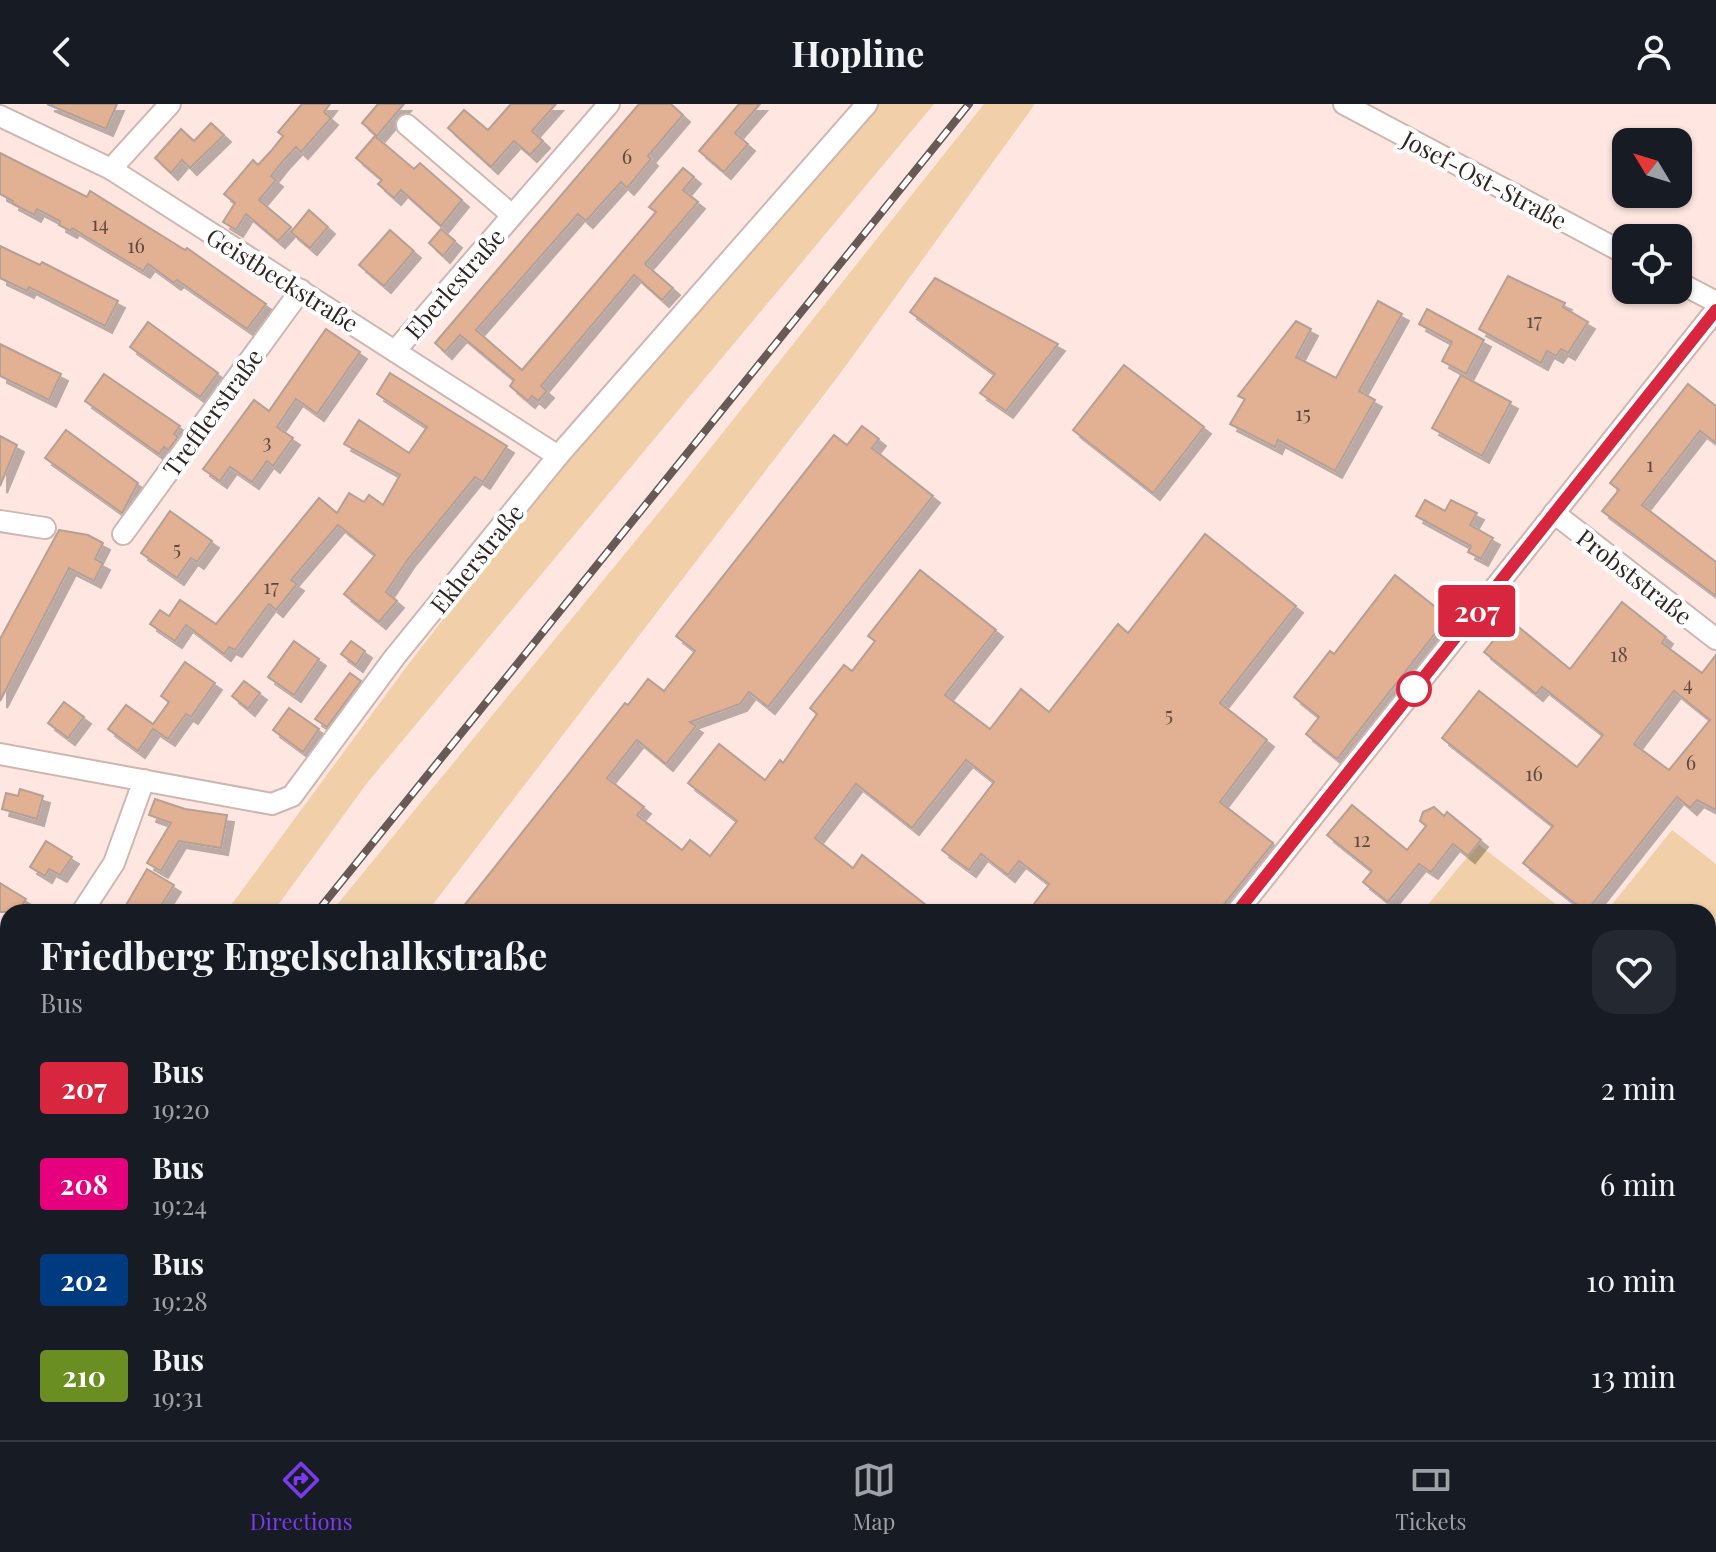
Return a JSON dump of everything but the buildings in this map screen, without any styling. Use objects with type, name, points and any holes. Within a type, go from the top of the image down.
[{"type":"street","name":"Eberlestraße","points":[[395,351],[609,104]]},
{"type":"street","name":"Ekherstraße","points":[[0,754],[272,804],[292,796],[394,658],[558,456],[867,104]]},
{"type":"street","name":"Josef-Ost-Straße","points":[[1344,104],[1612,247]]},
{"type":"street","points":[[111,169],[167,105]]},
{"type":"street","name":"Geistbeckstraße","points":[[0,116],[111,169],[558,456]]},
{"type":"street","name":"Eberlestraße","points":[[407,125],[512,215]]},
{"type":"street","points":[[1692,289],[1716,302]]},
{"type":"street","name":"Trefflerstraße","points":[[123,534],[301,290]]},
{"type":"street","points":[[1243,904],[1716,310]]},
{"type":"street","name":"Probststraße","points":[[1554,513],[1716,639]]},
{"type":"street","points":[[0,521],[45,528]]},
{"type":"street","points":[[87,904],[114,863],[144,780]]},
{"type":"shaded area","points":[[879,104],[934,104],[367,783],[279,904],[232,904],[407,666],[582,439]]},
{"type":"shaded area","points":[[984,104],[1035,104],[839,375],[433,904],[338,904],[674,494]]},
{"type":"shaded area","points":[[1672,830],[1716,864],[1716,904],[1612,904]]},
{"type":"shaded area","points":[[1478,844],[1556,904],[1429,904]]},
{"type":"railway","points":[[323,904],[969,104]]},
{"type":"bus line","name":"207","points":[[1243,904],[1716,310]]}]
